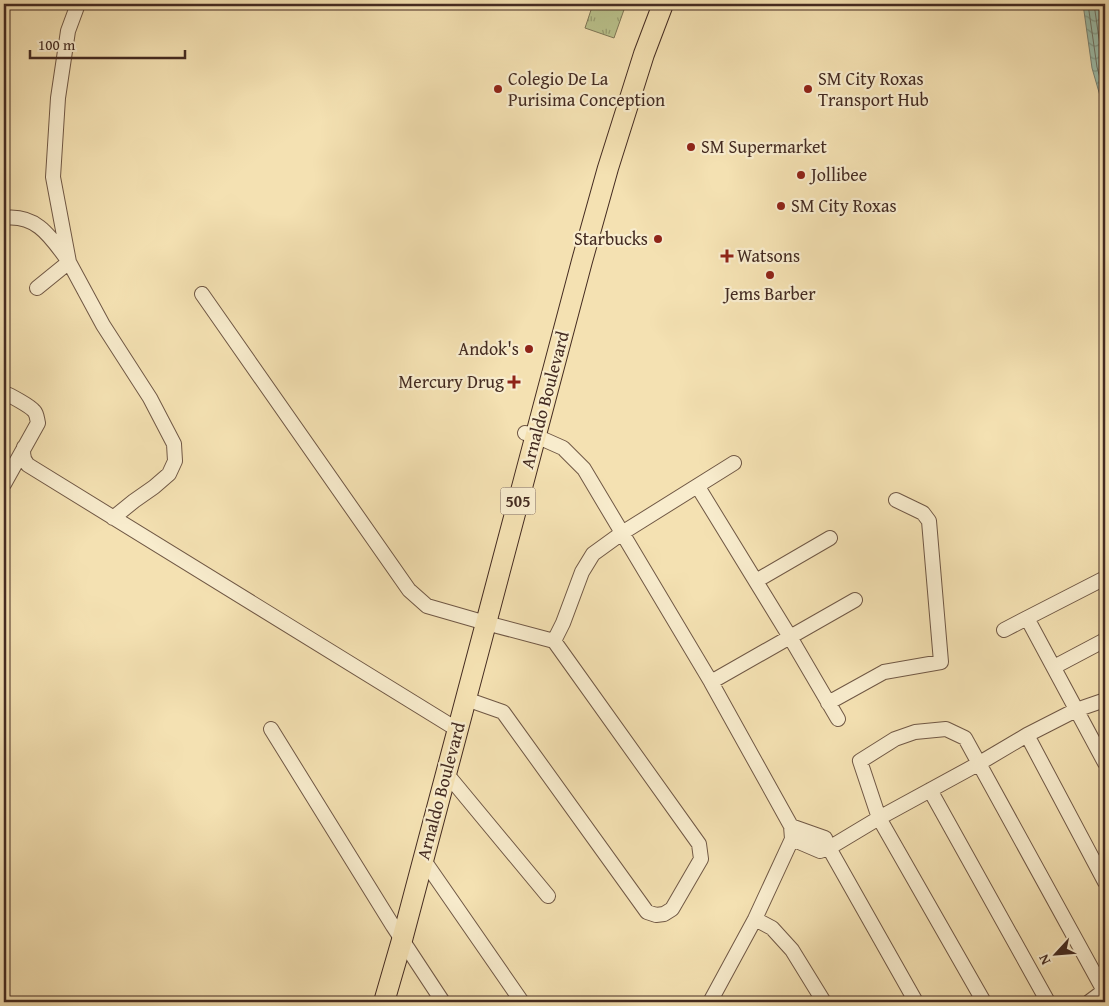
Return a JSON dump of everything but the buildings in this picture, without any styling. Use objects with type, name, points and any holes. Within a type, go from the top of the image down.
[{"type":"highway","name":"Arnaldo Boulevard","points":[[384,1002],[398,933],[482,622],[572,276],[633,50],[651,4]]},
{"type":"highway","name":"Arnaldo Boulevard","points":[[602,166],[663,4]]},
{"type":"highway","name":"Arnaldo Boulevard","points":[[371,1002],[398,933],[423,859],[426,828],[446,773],[453,727],[466,699],[482,622]]},
{"type":"street","points":[[69,262],[53,177],[58,98],[68,31],[78,4]]},
{"type":"street","points":[[4,218],[13,217],[30,220],[50,236],[69,262],[103,325],[150,398],[174,444],[176,462],[169,474],[113,518]]},
{"type":"street","points":[[37,288],[69,262]]},
{"type":"street","points":[[202,294],[409,590],[427,606],[554,641],[699,844],[701,859],[672,909],[664,914],[656,915],[647,912],[503,712],[466,699]]},
{"type":"street","points":[[4,393],[34,410],[38,423],[4,484]]},
{"type":"street","points":[[530,435],[563,448],[584,469],[711,682],[792,833]]},
{"type":"street","points":[[24,447],[23,457],[28,465],[453,727]]},
{"type":"street","points":[[554,641],[563,623],[582,572],[593,554],[622,533],[734,463]]},
{"type":"street","points":[[11,470],[28,465]]},
{"type":"street","points":[[698,486],[838,719]]},
{"type":"street","points":[[828,703],[884,672],[941,662],[928,521],[924,513],[896,500]]},
{"type":"street","points":[[756,581],[830,538]]},
{"type":"street","points":[[1004,630],[1105,578]]},
{"type":"street","points":[[711,682],[855,600]]},
{"type":"street","points":[[1027,618],[1105,763]]},
{"type":"street","points":[[1054,667],[1105,640]]},
{"type":"street","points":[[829,848],[1027,735],[1076,710],[1105,700]]},
{"type":"street","points":[[271,729],[443,1002]]},
{"type":"street","points":[[984,1002],[879,818],[860,761],[895,739],[915,732],[946,729],[965,738],[1105,990],[1089,1002]]},
{"type":"street","points":[[1027,735],[1105,882]]},
{"type":"street","points":[[446,773],[548,896]]},
{"type":"street","points":[[930,790],[1048,1002]]},
{"type":"street","points":[[792,833],[825,838],[916,1002]]},
{"type":"street","points":[[710,1002],[755,918],[792,833]]},
{"type":"street","points":[[423,859],[522,1002]]},
{"type":"street","points":[[755,918],[772,928],[792,950],[824,1002]]},
{"type":"green space","points":[[593,4],[626,4],[614,38],[585,28]]},
{"type":"water","points":[[1083,4],[1105,4],[1105,113],[1092,68]]},
{"type":"place","name":"Colegio De La Purisima Conception","points":[[498,89]]},
{"type":"place","name":"SM City Roxas Transport Hub","points":[[808,89]]},
{"type":"place","name":"SM Supermarket","points":[[691,147]]},
{"type":"place","name":"Jollibee","points":[[801,175]]},
{"type":"place","name":"SM City Roxas","points":[[781,206]]},
{"type":"place","name":"Starbucks","points":[[658,239]]},
{"type":"place","name":"Watsons","points":[[727,256]]},
{"type":"place","name":"Jems Barber","points":[[770,275]]},
{"type":"place","name":"Andok's","points":[[529,349]]},
{"type":"place","name":"Mercury Drug","points":[[514,382]]}]
